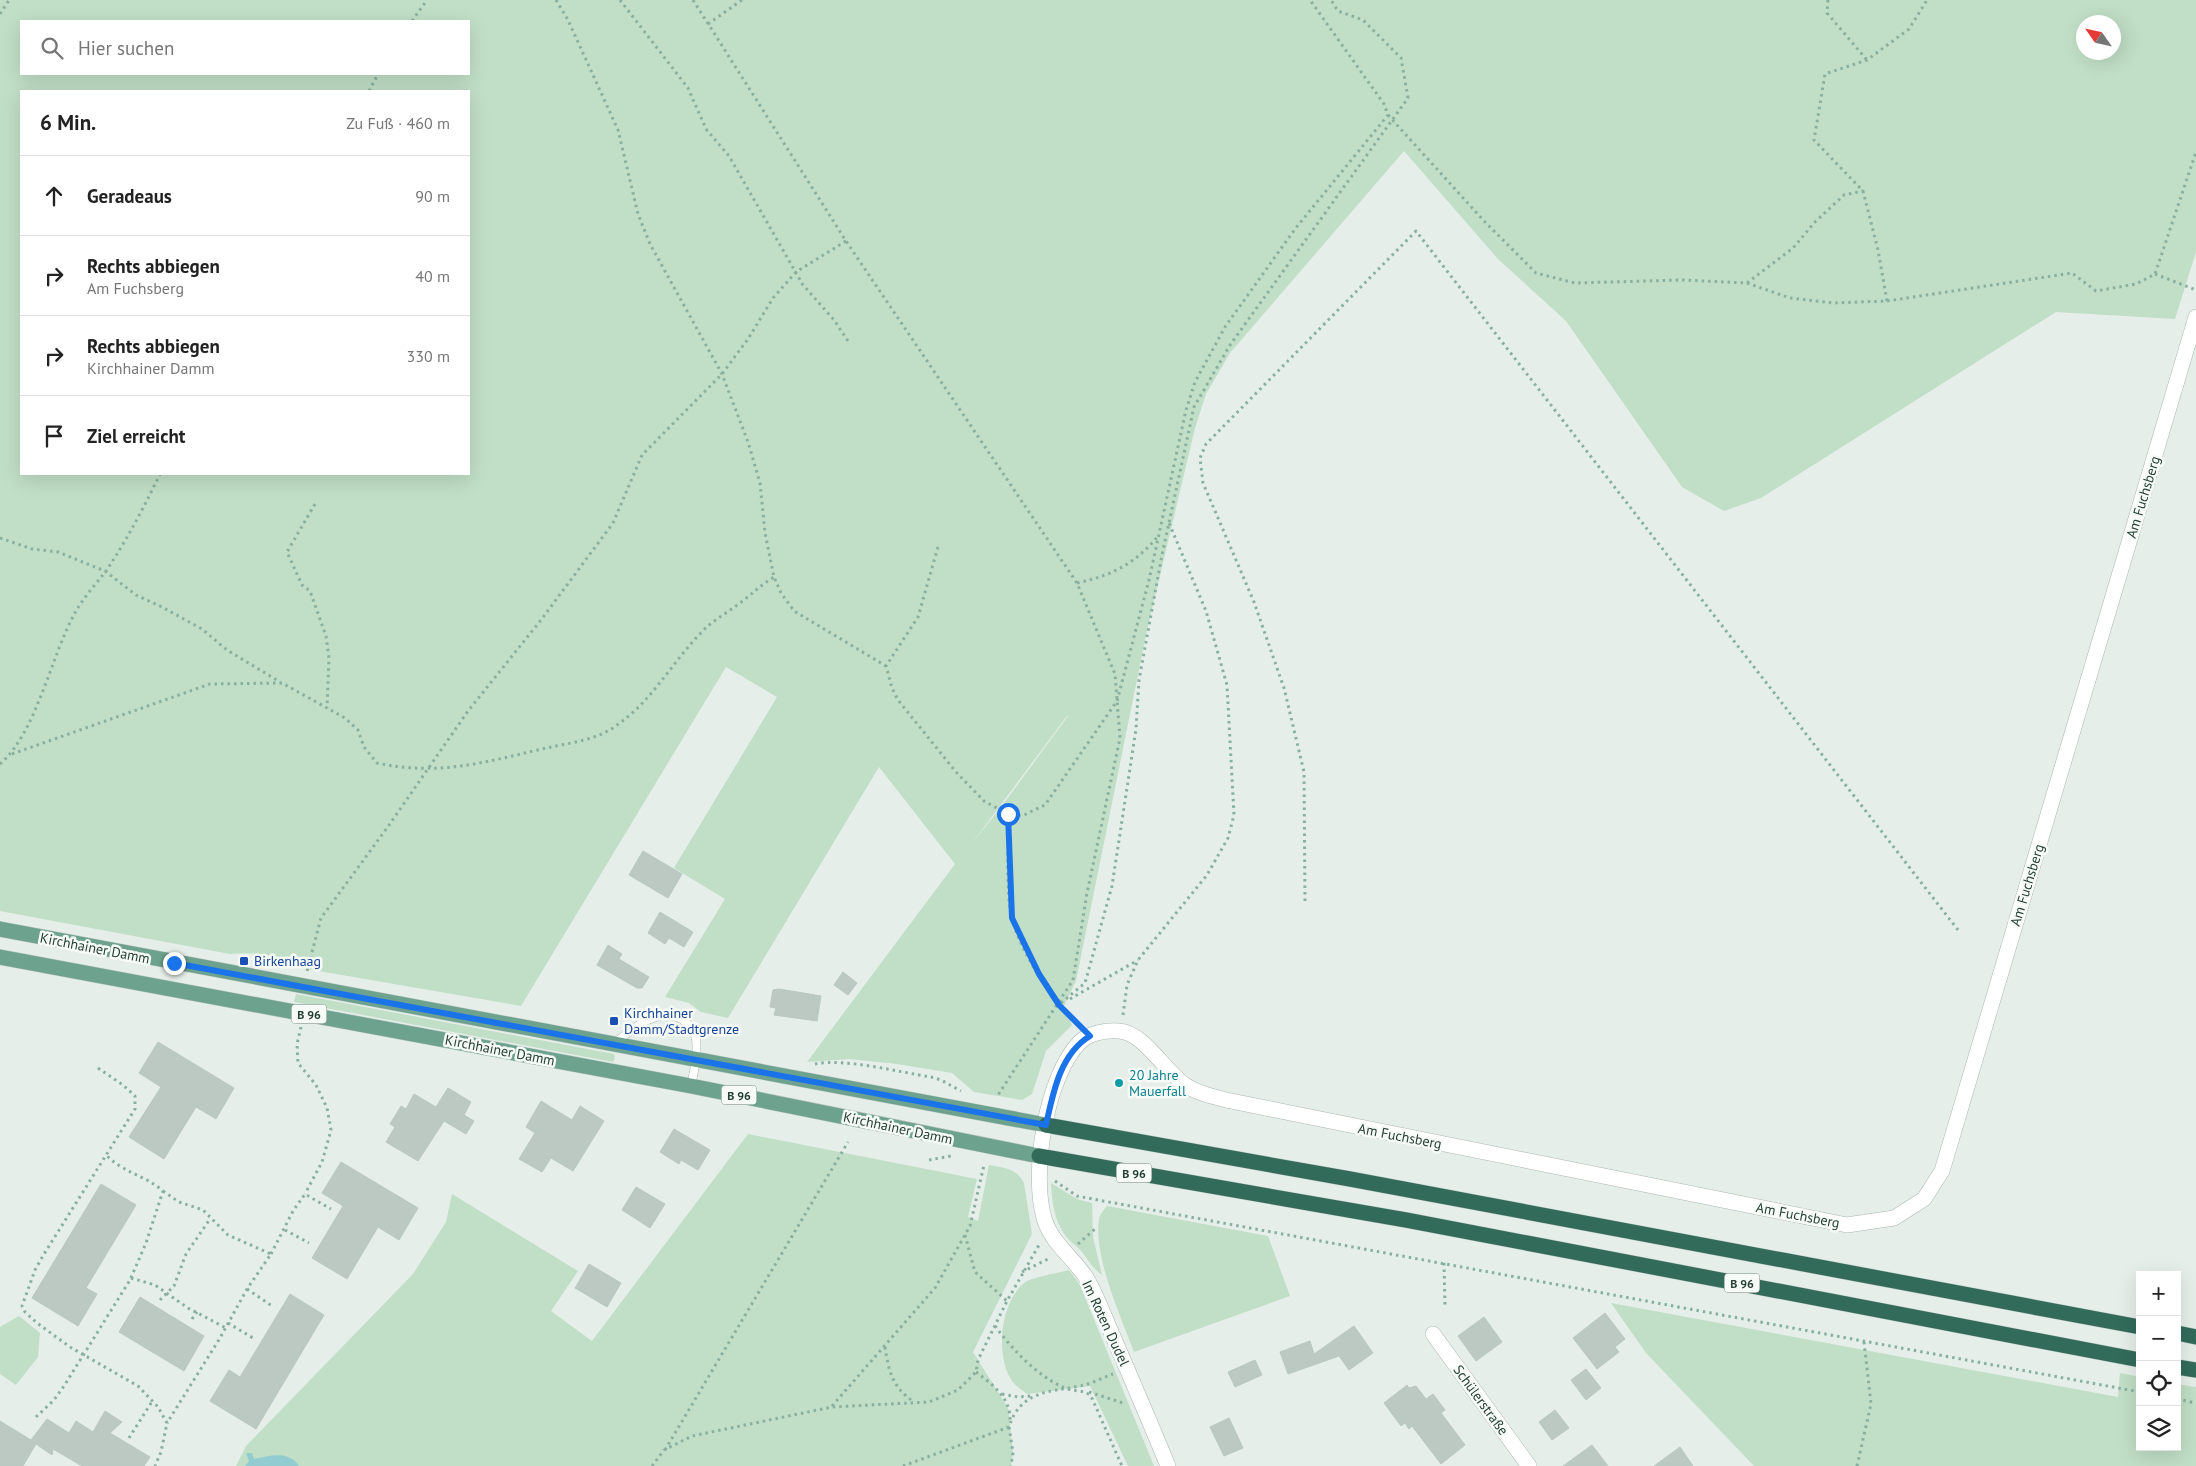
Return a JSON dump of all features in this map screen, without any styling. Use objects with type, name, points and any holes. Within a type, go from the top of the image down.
[{"type":"highway","name":"B 96","points":[[1046,1125],[1330,1175],[2136,1325]]},
{"type":"highway","name":"B 96","points":[[1039,1156],[1406,1220],[2136,1359]]},
{"type":"highway","points":[[2181,1334],[2196,1337]]},
{"type":"highway","points":[[2181,1368],[2196,1370]]},
{"type":"main road","name":"Kirchhainer Damm","points":[[0,929],[1046,1125]]},
{"type":"main road","name":"Kirchhainer Damm","points":[[0,957],[691,1086],[1039,1156]]},
{"type":"street","name":"Am Fuchsberg","points":[[1122,1031],[1139,1039],[1185,1084],[1203,1094],[1231,1102],[1848,1225],[1894,1218],[1924,1200],[1942,1171],[2196,317]]},
{"type":"street","points":[[1039,1156],[1057,1080],[1067,1060],[1080,1042],[1090,1036],[1106,1031],[1122,1031]]},
{"type":"street","name":"Im Roten Dudel","points":[[1039,1156],[1038,1175],[1044,1219],[1051,1235],[1087,1279],[1168,1466]]},
{"type":"street","name":"Schülerstraße","points":[[1433,1334],[1529,1466]]},
{"type":"lane","points":[[614,1044],[632,1029],[660,1015],[674,1016],[692,1029],[696,1038],[696,1059],[691,1086]]},
{"type":"path","points":[[0,14],[9,0]]},
{"type":"path","points":[[413,20],[427,0]]},
{"type":"path","points":[[556,0],[618,130],[638,214],[650,244],[722,374],[760,483],[765,533],[774,577],[784,599],[794,611],[886,666],[892,688],[898,700],[956,772],[984,801],[1008,814],[1022,816],[1045,805],[1117,701],[1159,535],[1186,410],[1195,382],[1225,327],[1295,229],[1388,115]]},
{"type":"path","points":[[620,0],[688,88],[706,129],[729,156],[803,285],[834,320],[848,341]]},
{"type":"path","points":[[692,0],[846,241],[1077,583],[1115,674],[1120,738],[1086,893],[1073,980],[1059,1005],[1000,1089],[998,1095]]},
{"type":"path","points":[[708,24],[742,0]]},
{"type":"path","points":[[1310,0],[1384,104],[1392,121],[1536,273],[1575,282],[1682,280],[1747,283],[1799,299],[1833,303],[1887,301],[2072,274],[2096,291],[2136,284],[2156,274],[2196,152]]},
{"type":"path","points":[[1059,1005],[1085,984],[1112,886],[1136,729],[1139,680],[1169,523],[1194,407],[1230,345],[1408,98],[1401,58],[1363,20],[1338,11],[1331,0]]},
{"type":"path","points":[[1828,0],[1828,13],[1867,60]]},
{"type":"path","points":[[1887,301],[1878,250],[1863,191],[1814,140],[1825,74],[1867,60],[1909,29],[1927,0]]},
{"type":"path","points":[[370,90],[377,75]]},
{"type":"path","points":[[1747,283],[1793,248],[1815,222],[1844,195],[1863,191]]},
{"type":"path","points":[[1305,901],[1304,772],[1288,706],[1254,602],[1203,482],[1200,458],[1206,444],[1416,230],[1958,930]]},
{"type":"path","points":[[307,972],[321,918],[387,828],[425,770],[468,711],[541,620],[612,522],[642,455],[722,374],[748,339],[774,298],[796,272],[846,241]]},
{"type":"path","points":[[2156,274],[2196,290]]},
{"type":"path","points":[[12,754],[36,707],[54,659],[77,610],[133,528],[160,475]]},
{"type":"path","points":[[315,504],[287,552],[302,585],[310,591],[326,636],[329,658],[327,708]]},
{"type":"path","points":[[1122,1031],[1127,985],[1138,960],[1207,875],[1228,838],[1234,815],[1227,685],[1206,612],[1169,523]]},
{"type":"path","points":[[1077,583],[1106,577],[1145,552],[1159,535]]},
{"type":"path","points":[[0,538],[32,549],[58,552],[105,571],[136,596],[162,607],[202,629],[227,650],[345,718],[358,730],[364,747],[377,763],[425,770],[482,764],[568,745],[617,726],[665,678],[699,634],[720,616],[744,601],[760,585],[774,577]]},
{"type":"path","points":[[886,666],[918,617],[938,547]]},
{"type":"path","points":[[0,764],[12,754],[210,684],[282,683]]},
{"type":"path","points":[[1008,814],[1012,918],[1039,974],[1059,1005],[1090,1036]]},
{"type":"path","points":[[1059,1005],[1138,960]]},
{"type":"path","points":[[156,1466],[168,1423],[226,1328],[247,1289],[272,1254],[322,1162],[331,1130],[328,1108],[316,1085],[298,1063],[297,1044],[304,1013]]},
{"type":"path","points":[[807,1066],[826,1062],[931,1077],[941,1080],[963,1092]]},
{"type":"path","points":[[98,1068],[123,1085],[135,1096],[134,1109],[130,1120],[106,1154],[35,1270],[22,1306],[25,1312],[37,1323],[83,1356],[138,1386],[152,1400],[168,1423]]},
{"type":"path","points":[[652,1466],[664,1450],[848,1142]]},
{"type":"path","points":[[106,1154],[118,1167],[157,1185],[179,1202],[203,1210],[228,1235],[272,1254]]},
{"type":"path","points":[[832,1407],[935,1288],[965,1235],[973,1216],[984,1165]]},
{"type":"path","points":[[1038,1175],[1053,1179],[1077,1196],[2136,1391]]},
{"type":"path","points":[[36,1417],[54,1400],[131,1278],[146,1242],[163,1191]]},
{"type":"path","points":[[305,1194],[331,1209]]},
{"type":"path","points":[[160,1300],[174,1286],[194,1241],[210,1219]]},
{"type":"path","points":[[285,1230],[309,1243]]},
{"type":"path","points":[[965,1235],[975,1272],[1007,1301]]},
{"type":"path","points":[[664,1450],[692,1436],[832,1407],[929,1402],[958,1390],[976,1372],[978,1360],[1007,1301],[1037,1247],[1051,1235]]},
{"type":"path","points":[[1444,1263],[1445,1306]]},
{"type":"path","points":[[131,1278],[155,1285],[226,1328]]},
{"type":"path","points":[[247,1289],[272,1306]]},
{"type":"path","points":[[192,1319],[197,1312]]},
{"type":"path","points":[[228,1323],[253,1338]]},
{"type":"path","points":[[995,1326],[1031,1366],[1066,1388],[1086,1392],[1144,1410]]},
{"type":"path","points":[[1857,1466],[1871,1404],[1864,1342]]},
{"type":"path","points":[[885,1346],[889,1372],[901,1393],[915,1403]]},
{"type":"path","points":[[1002,1394],[1018,1397],[1032,1396],[1082,1386],[1126,1366]]},
{"type":"path","points":[[976,1372],[1002,1394],[1009,1413],[1013,1453],[1011,1466]]},
{"type":"path","points":[[1086,1392],[1091,1396],[1105,1424],[1122,1466]]},
{"type":"path","points":[[903,1466],[1009,1427],[1016,1410],[1032,1396]]},
{"type":"path","points":[[129,1438],[152,1400]]},
{"type":"path","points":[[2181,1400],[2196,1403]]},
{"type":"green space","points":[[0,0],[2196,0],[2196,252],[2175,319],[2056,312],[1761,498],[1724,511],[1682,487],[1566,321],[1498,259],[1404,151],[1230,353],[1206,394],[1195,428],[1147,630],[1076,981],[1064,1006],[1072,1025],[1046,1051],[1032,1094],[1022,1100],[974,1092],[952,1073],[897,1064],[849,1059],[807,1062],[955,864],[879,767],[728,1018],[701,1012],[689,1003],[665,997],[725,899],[674,868],[777,697],[726,667],[521,1006],[307,969],[299,964],[270,955],[230,954],[0,911]],"holes":[[[1068,716],[1001,807],[970,846]]]},
{"type":"green space","points":[[296,994],[614,1054],[615,1058],[613,1062],[294,1002]]},
{"type":"green space","points":[[748,1134],[977,1179],[968,1217],[978,1221],[989,1165],[1014,1172],[1021,1178],[1024,1183],[1032,1234],[973,1352],[1008,1408],[1013,1453],[1011,1466],[236,1466],[246,1446],[413,1274],[446,1222],[452,1194],[578,1271],[551,1311],[592,1341]]},
{"type":"green space","points":[[1051,1183],[1077,1199],[1092,1203],[1093,1237],[1102,1275],[1061,1229],[1054,1210]]},
{"type":"green space","points":[[1107,1206],[1268,1236],[1290,1296],[1134,1352],[1109,1286],[1100,1250],[1099,1219]]},
{"type":"green space","points":[[1069,1270],[1080,1285],[1154,1466],[1128,1466],[1090,1386],[1027,1394],[1013,1383],[1007,1370],[1003,1358],[1003,1330],[1005,1316],[1016,1292],[1028,1281]]},
{"type":"green space","points":[[1611,1303],[2118,1397],[2120,1373],[2136,1376],[2136,1451],[2181,1451],[2181,1385],[2196,1387],[2196,1466],[1754,1466],[1646,1353]]},
{"type":"green space","points":[[19,1316],[40,1333],[38,1357],[16,1385],[0,1374],[0,1327]]},
{"type":"water","points":[[246,1453],[252,1453],[254,1459],[278,1455],[284,1456],[295,1461],[299,1466],[245,1466],[249,1461]]},
{"type":"building","points":[[643,851],[682,874],[668,898],[629,875]]},
{"type":"building","points":[[660,912],[693,932],[684,947],[669,938],[665,944],[648,933]]},
{"type":"building","points":[[608,945],[622,954],[619,959],[649,977],[642,988],[637,988],[597,965]]},
{"type":"building","points":[[843,972],[857,983],[848,995],[834,985]]},
{"type":"building","points":[[779,989],[821,996],[817,1021],[774,1015],[776,1008],[770,1007],[773,990]]},
{"type":"building","points":[[158,1042],[234,1088],[216,1119],[196,1107],[164,1159],[129,1137],[161,1087],[139,1073]]},
{"type":"building","points":[[448,1088],[471,1102],[464,1115],[474,1121],[466,1134],[444,1121],[418,1161],[386,1142],[395,1127],[390,1124],[401,1106],[406,1109],[414,1094],[436,1107]]},
{"type":"building","points":[[541,1101],[572,1120],[580,1106],[604,1121],[573,1171],[551,1158],[542,1172],[519,1159],[535,1133],[526,1127]]},
{"type":"building","points":[[674,1129],[710,1150],[698,1170],[681,1160],[679,1164],[660,1152]]},
{"type":"building","points":[[341,1162],[418,1208],[399,1240],[378,1227],[347,1279],[312,1258],[343,1206],[322,1193]]},
{"type":"building","points":[[101,1184],[136,1205],[86,1288],[97,1294],[78,1326],[32,1298]]},
{"type":"building","points":[[636,1187],[665,1204],[650,1228],[622,1210]]},
{"type":"building","points":[[589,1264],[621,1283],[607,1307],[575,1288]]},
{"type":"building","points":[[290,1294],[324,1315],[256,1429],[210,1401],[229,1370],[240,1377]]},
{"type":"building","points":[[140,1297],[204,1336],[184,1371],[119,1332]]},
{"type":"building","points":[[1605,1313],[1625,1339],[1615,1347],[1619,1352],[1597,1369],[1573,1338]]},
{"type":"building","points":[[1484,1317],[1502,1342],[1476,1361],[1458,1336]]},
{"type":"building","points":[[1354,1326],[1373,1353],[1349,1370],[1339,1356],[1288,1374],[1280,1352],[1310,1341],[1314,1354]]},
{"type":"building","points":[[1255,1360],[1262,1375],[1235,1387],[1228,1372]]},
{"type":"building","points":[[1586,1369],[1601,1388],[1586,1400],[1571,1380]]},
{"type":"building","points":[[1407,1385],[1409,1388],[1416,1386],[1426,1399],[1433,1394],[1445,1410],[1441,1413],[1465,1445],[1441,1464],[1412,1426],[1409,1429],[1405,1423],[1401,1426],[1384,1403]]},
{"type":"building","points":[[1555,1410],[1569,1428],[1552,1440],[1539,1422]]},
{"type":"building","points":[[105,1411],[122,1422],[110,1433],[150,1457],[144,1466],[82,1466],[53,1449],[52,1455],[36,1444],[23,1466],[0,1466],[0,1421],[31,1440],[47,1419],[69,1433],[76,1421],[93,1432]]},
{"type":"building","points":[[1229,1418],[1243,1448],[1224,1456],[1210,1427]]},
{"type":"building","points":[[1592,1445],[1608,1466],[1563,1466]]},
{"type":"building","points":[[1680,1447],[1693,1466],[1654,1466]]},
{"type":"place","name":"Birkenhaag","points":[[244,961]]},
{"type":"place","name":"Kirchhainer Damm/Stadtgrenze","points":[[614,1021]]},
{"type":"place","name":"20 Jahre Mauerfall","points":[[1119,1083]]},
{"type":"route","points":[[174,963],[1046,1125],[1057,1080],[1067,1060],[1080,1042],[1090,1036],[1059,1005],[1039,974],[1019,936],[1012,918],[1008,814]]}]
